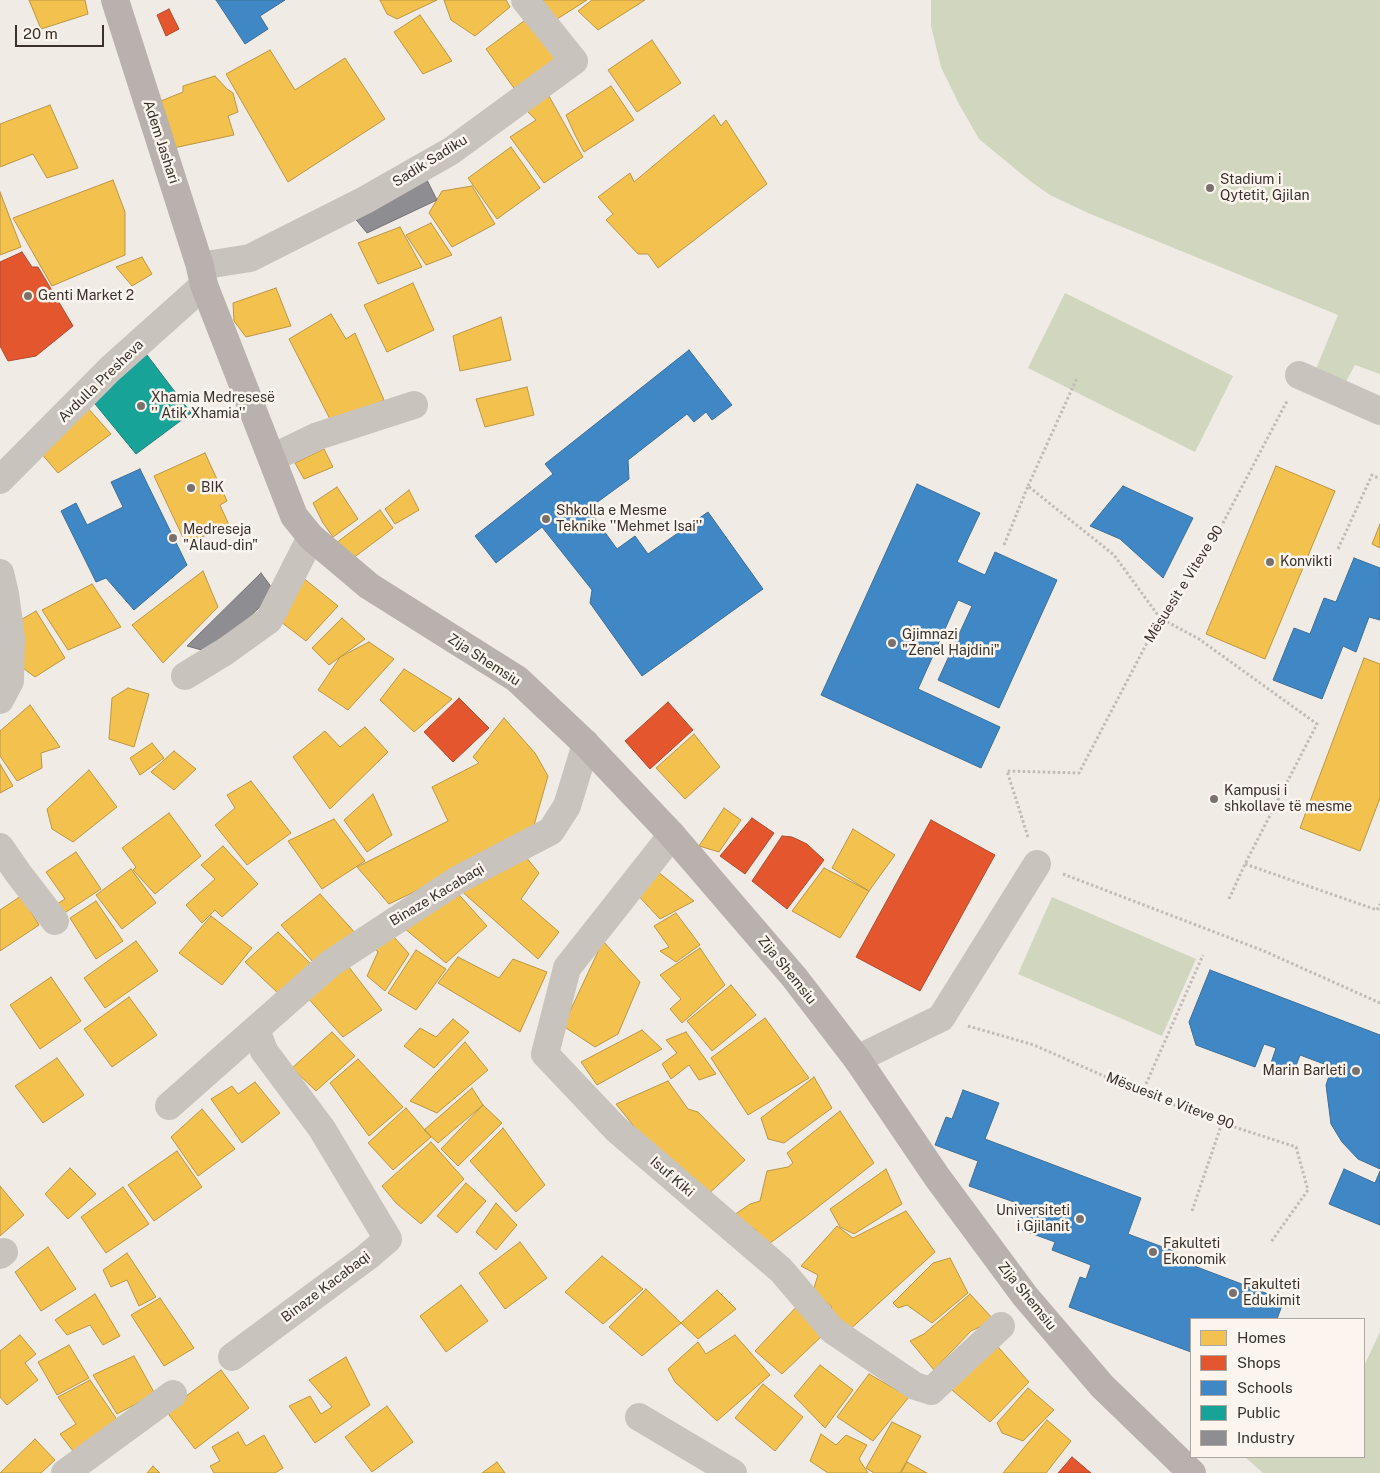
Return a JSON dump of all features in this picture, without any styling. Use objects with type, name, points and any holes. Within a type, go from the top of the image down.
[{"type":"main road","name":"Adem Jashari","points":[[115,0],[202,276]]},
{"type":"main road","name":"Zija Shemsiu","points":[[202,276],[294,516],[311,537],[369,586],[517,679],[586,744],[672,835],[794,977],[857,1059],[937,1177],[1025,1296],[1102,1386],[1192,1473]]},
{"type":"street","name":"Sadik Sadiku","points":[[202,276],[250,258],[365,200],[450,151],[574,60],[525,0]]},
{"type":"street","name":"Avdulla Presheva","points":[[0,480],[202,276]]},
{"type":"street","points":[[1300,375],[1380,411]]},
{"type":"street","points":[[272,458],[318,436],[414,405]]},
{"type":"street","points":[[185,676],[226,651],[270,620],[311,537]]},
{"type":"street","points":[[0,573],[11,638],[10,681],[0,700]]},
{"type":"street","name":"Binaze Kacabaqi","points":[[169,1106],[331,963],[459,879],[551,831],[567,806],[586,744]]},
{"type":"street","name":"Isuf Kiki","points":[[672,835],[567,968],[545,1054],[616,1129],[781,1270],[832,1330],[916,1386],[923,1390],[931,1391],[1001,1326]]},
{"type":"street","points":[[0,847],[55,921]]},
{"type":"street","points":[[857,1059],[942,1018],[1037,864]]},
{"type":"street","name":"Binaze Kacabaqi","points":[[232,1357],[367,1257],[388,1239],[322,1128],[264,1051],[256,1029]]},
{"type":"street","points":[[65,1473],[173,1394]]},
{"type":"street","points":[[639,1417],[733,1473]]},
{"type":"path","name":"Mësuesit e Viteve 90","points":[[1037,864],[1007,771],[1079,773],[1160,618],[1215,538],[1300,375]]},
{"type":"path","points":[[1004,545],[1028,486],[1077,378]]},
{"type":"path","points":[[1338,549],[1372,475],[1380,479]]},
{"type":"path","points":[[1028,486],[1114,555],[1160,618],[1199,639],[1317,724],[1229,899]]},
{"type":"path","points":[[1037,864],[1264,951],[1380,1003]]},
{"type":"path","points":[[1245,864],[1377,910],[1380,904]]},
{"type":"path","points":[[1142,1093],[1203,955]]},
{"type":"path","name":"Mësuesit e Viteve 90","points":[[942,1018],[1034,1045],[1142,1093],[1222,1123],[1296,1147],[1308,1190],[1271,1242]]},
{"type":"path","points":[[1192,1211],[1222,1123]]},
{"type":"green space","name":"Stadium i Qytetit, Gjilan","points":[[931,0],[1380,0],[1380,374],[1355,365],[1343,387],[1314,374],[1338,315],[1088,213],[1050,195],[979,139],[941,67],[931,26]]},
{"type":"green space","points":[[1065,293],[1233,376],[1195,452],[1028,368]]},
{"type":"green space","points":[[1052,897],[1196,959],[1162,1036],[1018,974]]},
{"type":"green space","points":[[1380,1332],[1380,1473],[1263,1473],[1246,1458],[1365,1458],[1365,1364]]},
{"type":"building: Homes","points":[[29,0],[85,0],[88,14],[41,29]]},
{"type":"building: Homes","points":[[380,0],[437,0],[397,19],[387,14]]},
{"type":"building: Homes","points":[[444,0],[506,0],[510,7],[475,36],[451,20]]},
{"type":"building: Homes","points":[[532,0],[587,0],[554,21]]},
{"type":"building: Homes","points":[[592,0],[645,0],[598,30],[578,11]]},
{"type":"building: Homes","points":[[420,15],[452,61],[423,74],[394,32]]},
{"type":"building: Homes","points":[[528,18],[559,60],[516,91],[486,49]]},
{"type":"building: Homes","points":[[652,40],[681,83],[637,112],[608,70]]},
{"type":"building: Homes","points":[[270,50],[295,90],[345,58],[385,119],[288,182],[226,74]]},
{"type":"building: Homes","points":[[215,76],[233,93],[238,112],[228,116],[234,135],[169,149],[156,103],[183,92],[183,86]]},
{"type":"building: Homes","points":[[611,86],[634,120],[584,152],[566,115]]},
{"type":"building: Homes","points":[[545,89],[583,157],[544,183],[510,137],[536,120],[525,109]]},
{"type":"building: Homes","points":[[50,105],[78,168],[47,178],[33,154],[0,167],[0,124]]},
{"type":"building: Homes","points":[[714,115],[721,126],[726,120],[767,184],[658,268],[648,254],[638,254],[606,220],[613,214],[598,197],[630,173],[634,182]]},
{"type":"building: Homes","points":[[511,147],[540,188],[497,219],[468,178]]},
{"type":"building: Homes","points":[[113,180],[125,212],[125,255],[52,286],[13,218]]},
{"type":"building: Homes","points":[[472,186],[495,224],[452,247],[429,213],[442,191]]},
{"type":"building: Homes","points":[[0,192],[21,247],[0,255]]},
{"type":"building: Homes","points":[[431,223],[452,255],[426,265],[406,235]]},
{"type":"building: Homes","points":[[400,227],[422,267],[378,284],[358,243]]},
{"type":"building: Homes","points":[[142,257],[152,274],[132,286],[116,267]]},
{"type":"building: Homes","points":[[413,283],[434,330],[387,352],[364,305]]},
{"type":"building: Homes","points":[[276,288],[291,326],[246,337],[234,321],[233,303]]},
{"type":"building: Homes","points":[[331,314],[346,339],[355,333],[384,400],[333,425],[289,339]]},
{"type":"building: Homes","points":[[501,317],[511,360],[460,371],[453,336]]},
{"type":"building: Homes","points":[[527,387],[534,415],[485,427],[476,399]]},
{"type":"building: Homes","points":[[87,407],[111,434],[58,473],[40,452]]},
{"type":"building: Homes","points":[[324,449],[333,467],[304,479],[295,463]]},
{"type":"building: Homes","name":"BIK","points":[[205,453],[227,501],[220,505],[229,525],[186,544],[154,476]]},
{"type":"building: Homes","name":"Konvikti","points":[[1276,466],[1335,491],[1265,659],[1206,634]]},
{"type":"building: Homes","points":[[337,487],[358,519],[333,537],[323,523],[313,503]]},
{"type":"building: Homes","points":[[409,490],[419,510],[395,524],[385,509]]},
{"type":"building: Homes","points":[[380,510],[393,528],[352,559],[336,543]]},
{"type":"building: Homes","points":[[1380,524],[1380,548],[1372,544]]},
{"type":"building: Homes","points":[[203,571],[218,607],[163,663],[132,625]]},
{"type":"building: Homes","points":[[297,573],[338,606],[306,641],[277,619]]},
{"type":"building: Homes","points":[[92,584],[121,627],[68,650],[42,610]]},
{"type":"building: Homes","points":[[36,611],[65,658],[35,677],[16,663],[12,625]]},
{"type":"building: Homes","points":[[342,618],[365,639],[329,665],[312,648]]},
{"type":"building: Homes","points":[[369,642],[394,659],[348,710],[318,690],[340,657]]},
{"type":"building: Homes","points":[[1364,658],[1380,664],[1380,798],[1360,851],[1300,828]]},
{"type":"building: Homes","points":[[404,669],[452,699],[414,732],[380,700]]},
{"type":"building: Homes","points":[[128,688],[149,694],[134,747],[109,739],[112,698]]},
{"type":"building: Homes","points":[[30,705],[60,747],[41,753],[42,768],[17,781],[0,756],[0,731]]},
{"type":"building: Homes","points":[[504,718],[535,753],[548,776],[531,836],[389,904],[357,867],[448,821],[432,787],[479,763],[473,757]]},
{"type":"building: Homes","points":[[365,727],[388,752],[330,809],[293,757],[325,731],[340,747]]},
{"type":"building: Homes","points":[[694,734],[720,767],[685,799],[656,768]]},
{"type":"building: Homes","points":[[152,743],[164,758],[140,775],[130,758]]},
{"type":"building: Homes","points":[[174,751],[196,769],[174,790],[151,772]]},
{"type":"building: Homes","points":[[0,764],[13,786],[0,793]]},
{"type":"building: Homes","points":[[89,770],[117,807],[73,842],[52,829],[47,809]]},
{"type":"building: Homes","points":[[251,781],[291,833],[247,865],[215,825],[235,808],[227,795]]},
{"type":"building: Homes","points":[[373,794],[392,835],[367,852],[344,820]]},
{"type":"building: Homes","points":[[724,808],[741,820],[719,852],[699,846]]},
{"type":"building: Homes","points":[[169,813],[201,856],[155,894],[133,870],[136,867],[122,848]]},
{"type":"building: Homes","points":[[334,819],[365,861],[322,889],[288,841]]},
{"type":"building: Homes","points":[[853,829],[895,855],[869,891],[832,868]]},
{"type":"building: Homes","points":[[223,846],[258,884],[222,917],[215,910],[202,923],[186,905],[215,879],[201,865]]},
{"type":"building: Homes","points":[[521,851],[539,873],[521,899],[559,932],[538,959],[458,888]]},
{"type":"building: Homes","points":[[76,852],[101,889],[63,914],[57,904],[65,899],[46,872]]},
{"type":"building: Homes","points":[[652,867],[694,901],[660,919],[633,890]]},
{"type":"building: Homes","points":[[824,868],[869,891],[840,938],[792,911]]},
{"type":"building: Homes","points":[[131,869],[156,903],[122,929],[96,895]]},
{"type":"building: Homes","points":[[453,888],[487,926],[446,963],[398,923]]},
{"type":"building: Homes","points":[[320,894],[357,935],[313,962],[281,925]]},
{"type":"building: Homes","points":[[21,896],[39,925],[0,951],[0,910]]},
{"type":"building: Homes","points":[[96,901],[123,941],[96,959],[70,918]]},
{"type":"building: Homes","points":[[676,913],[700,945],[676,962],[660,951],[669,947],[654,926]]},
{"type":"building: Homes","points":[[211,916],[252,948],[222,985],[179,953]]},
{"type":"building: Homes","points":[[387,929],[409,954],[385,991],[367,976],[378,952],[368,943]]},
{"type":"building: Homes","points":[[278,932],[312,965],[279,994],[245,962]]},
{"type":"building: Homes","points":[[136,941],[158,971],[105,1008],[84,978]]},
{"type":"building: Homes","points":[[603,941],[640,982],[618,1034],[595,1047],[563,1026]]},
{"type":"building: Homes","points":[[700,948],[725,985],[682,1023],[670,1009],[681,999],[660,975]]},
{"type":"building: Homes","points":[[416,950],[446,969],[416,1010],[388,993]]},
{"type":"building: Homes","points":[[458,957],[499,978],[513,959],[547,972],[520,1032],[438,983]]},
{"type":"building: Homes","points":[[345,962],[382,1010],[343,1037],[307,997]]},
{"type":"building: Homes","points":[[51,977],[81,1021],[40,1049],[10,1005]]},
{"type":"building: Homes","points":[[731,985],[756,1015],[712,1051],[687,1021]]},
{"type":"building: Homes","points":[[129,997],[157,1035],[112,1067],[84,1029]]},
{"type":"building: Homes","points":[[765,1018],[809,1078],[748,1115],[711,1058]]},
{"type":"building: Homes","points":[[453,1019],[469,1032],[434,1068],[404,1046],[420,1028],[436,1037]]},
{"type":"building: Homes","points":[[642,1030],[662,1049],[597,1085],[581,1062]]},
{"type":"building: Homes","points":[[332,1032],[355,1056],[316,1091],[292,1068]]},
{"type":"building: Homes","points":[[686,1032],[716,1074],[699,1080],[689,1065],[671,1079],[662,1064],[677,1053],[666,1040]]},
{"type":"building: Homes","points":[[465,1042],[488,1070],[437,1113],[410,1101]]},
{"type":"building: Homes","points":[[57,1058],[84,1095],[43,1123],[15,1086]]},
{"type":"building: Homes","points":[[358,1059],[403,1107],[369,1136],[330,1083]]},
{"type":"building: Homes","points":[[814,1077],[832,1108],[784,1143],[768,1139],[761,1118]]},
{"type":"building: Homes","points":[[668,1081],[688,1109],[698,1112],[745,1160],[704,1198],[645,1140],[616,1104]]},
{"type":"building: Homes","points":[[255,1082],[280,1113],[242,1143],[211,1099],[232,1086],[238,1094]]},
{"type":"building: Homes","points":[[472,1088],[483,1105],[438,1143],[424,1130]]},
{"type":"building: Homes","points":[[483,1105],[502,1123],[458,1166],[441,1149]]},
{"type":"building: Homes","points":[[406,1108],[431,1137],[393,1170],[368,1143]]},
{"type":"building: Homes","points":[[202,1109],[235,1149],[198,1176],[171,1137]]},
{"type":"building: Homes","points":[[840,1111],[874,1163],[762,1249],[746,1237],[757,1231],[734,1215],[750,1204],[760,1201],[767,1171],[788,1167],[793,1163],[787,1153]]},
{"type":"building: Homes","points":[[503,1128],[545,1185],[516,1212],[470,1161]]},
{"type":"building: Homes","points":[[431,1142],[464,1179],[421,1224],[396,1203],[382,1186]]},
{"type":"building: Homes","points":[[177,1151],[202,1187],[154,1221],[128,1185]]},
{"type":"building: Homes","points":[[70,1168],[96,1194],[68,1219],[45,1194]]},
{"type":"building: Homes","points":[[886,1169],[902,1204],[854,1234],[840,1227],[830,1209]]},
{"type":"building: Homes","points":[[466,1183],[486,1201],[457,1233],[437,1216]]},
{"type":"building: Homes","points":[[0,1186],[24,1215],[0,1236]]},
{"type":"building: Homes","points":[[123,1187],[149,1224],[106,1253],[81,1217]]},
{"type":"building: Homes","points":[[496,1203],[517,1225],[496,1250],[476,1232]]},
{"type":"building: Homes","points":[[906,1211],[935,1252],[846,1333],[824,1314],[832,1307],[813,1291],[818,1275],[801,1266],[837,1226],[853,1238]]},
{"type":"building: Homes","points":[[520,1242],[547,1278],[505,1309],[479,1273]]},
{"type":"building: Homes","points":[[48,1247],[76,1289],[41,1311],[15,1272]]},
{"type":"building: Homes","points":[[127,1253],[156,1297],[139,1306],[127,1280],[111,1287],[103,1270]]},
{"type":"building: Homes","points":[[602,1256],[643,1289],[603,1324],[565,1292]]},
{"type":"building: Homes","points":[[950,1258],[968,1293],[932,1323],[907,1305],[898,1308],[893,1303],[933,1263]]},
{"type":"building: Homes","points":[[461,1285],[488,1321],[446,1352],[420,1316]]},
{"type":"building: Homes","points":[[646,1289],[681,1323],[642,1356],[609,1327]]},
{"type":"building: Homes","points":[[717,1290],[736,1309],[698,1339],[681,1323]]},
{"type":"building: Homes","points":[[95,1294],[120,1336],[103,1345],[90,1325],[67,1335],[55,1320]]},
{"type":"building: Homes","points":[[970,1294],[994,1320],[971,1331],[934,1370],[910,1341],[924,1334]]},
{"type":"building: Homes","points":[[160,1298],[194,1348],[164,1366],[131,1315]]},
{"type":"building: Homes","points":[[800,1303],[824,1334],[782,1374],[755,1351]]},
{"type":"building: Homes","points":[[20,1335],[36,1354],[25,1363],[38,1380],[7,1405],[0,1397],[0,1351]]},
{"type":"building: Homes","points":[[735,1335],[770,1375],[717,1421],[675,1382],[668,1369],[698,1342],[706,1354]]},
{"type":"building: Homes","points":[[992,1340],[1029,1382],[990,1422],[946,1385]]},
{"type":"building: Homes","points":[[69,1345],[89,1378],[57,1395],[38,1362]]},
{"type":"building: Homes","points":[[134,1356],[155,1394],[117,1414],[93,1375]]},
{"type":"building: Homes","points":[[346,1357],[370,1405],[315,1443],[289,1406],[310,1396],[321,1414],[332,1407],[309,1380]]},
{"type":"building: Homes","points":[[820,1365],[853,1390],[825,1428],[794,1396]]},
{"type":"building: Homes","points":[[221,1370],[249,1408],[195,1449],[166,1411]]},
{"type":"building: Homes","points":[[869,1374],[909,1397],[873,1441],[837,1417]]},
{"type":"building: Homes","points":[[90,1380],[120,1424],[76,1455],[60,1434],[76,1424],[58,1397]]},
{"type":"building: Homes","points":[[763,1384],[803,1417],[775,1451],[735,1418]]},
{"type":"building: Homes","points":[[1028,1388],[1054,1410],[1023,1441],[1002,1433],[997,1423]]},
{"type":"building: Homes","points":[[387,1406],[413,1442],[372,1472],[345,1437]]},
{"type":"building: Homes","points":[[1047,1420],[1071,1441],[1046,1473],[1003,1473]]},
{"type":"building: Homes","points":[[892,1422],[921,1436],[900,1473],[874,1473],[866,1468]]},
{"type":"building: Homes","points":[[238,1432],[246,1446],[264,1435],[283,1468],[275,1473],[214,1473],[210,1466],[220,1461],[212,1447]]},
{"type":"building: Homes","points":[[821,1434],[836,1445],[846,1435],[867,1445],[859,1459],[868,1473],[828,1473],[810,1461]]},
{"type":"building: Homes","points":[[35,1439],[55,1460],[41,1473],[0,1473]]},
{"type":"building: Homes","points":[[497,1462],[505,1473],[482,1473]]},
{"type":"building: Homes","points":[[907,1462],[927,1473],[901,1473]]},
{"type":"building: Homes","points":[[153,1466],[160,1473],[147,1473]]},
{"type":"building: Shops","points":[[169,9],[179,29],[166,36],[157,15]]},
{"type":"building: Shops","name":"Genti Market 2","points":[[22,252],[32,267],[38,267],[73,326],[36,356],[8,361],[0,346],[0,262]]},
{"type":"building: Shops","points":[[459,698],[489,728],[453,762],[424,732]]},
{"type":"building: Shops","points":[[668,702],[693,730],[650,769],[625,741]]},
{"type":"building: Shops","points":[[752,818],[774,833],[745,874],[720,856]]},
{"type":"building: Shops","points":[[931,820],[995,855],[920,991],[856,957]]},
{"type":"building: Shops","points":[[782,836],[792,837],[807,844],[824,860],[787,909],[752,881]]},
{"type":"building: Shops","points":[[1072,1457],[1091,1473],[1058,1473]]},
{"type":"building: Schools","points":[[216,0],[285,0],[260,16],[268,29],[245,44]]},
{"type":"building: Schools","name":"Shkolla e Mesme Teknike ''Mehmet Isai''","points":[[689,350],[732,405],[712,420],[706,412],[694,422],[687,414],[628,460],[629,479],[588,509],[617,549],[635,536],[648,554],[708,512],[763,589],[642,676],[590,603],[592,590],[542,527],[496,563],[475,536],[553,474],[545,464]]},
{"type":"building: Schools","points":[[140,469],[187,565],[134,610],[106,578],[96,582],[61,511],[76,503],[87,525],[123,507],[111,482]]},
{"type":"building: Schools","name":"Gjimnazi \"Zenel Hajdini\"","points":[[917,484],[980,513],[957,562],[985,575],[995,552],[1057,580],[999,708],[938,680],[972,606],[958,600],[918,689],[1000,727],[981,768],[821,695]]},
{"type":"building: Schools","points":[[1123,486],[1193,518],[1163,578],[1120,539],[1090,526]]},
{"type":"building: Schools","points":[[1354,558],[1380,568],[1380,620],[1369,617],[1356,652],[1343,646],[1322,699],[1273,680],[1294,628],[1310,634],[1324,598],[1336,602]]},
{"type":"building: Schools","name":"Marin Barleti","points":[[1210,970],[1380,1035],[1380,1169],[1358,1159],[1342,1142],[1331,1124],[1326,1085],[1332,1067],[1300,1055],[1293,1074],[1270,1066],[1276,1048],[1264,1044],[1255,1067],[1196,1045],[1189,1022]]},
{"type":"building: Schools","name":"Universiteti i Gjilanit","points":[[963,1090],[999,1103],[985,1139],[1141,1198],[1128,1234],[1176,1252],[1173,1258],[1284,1300],[1277,1318],[1190,1318],[1190,1352],[1069,1307],[1080,1277],[1086,1279],[1091,1265],[1052,1250],[1055,1242],[1022,1230],[1031,1208],[969,1186],[978,1161],[935,1145],[946,1117],[952,1119]]},
{"type":"building: Schools","points":[[1344,1169],[1375,1183],[1380,1171],[1380,1225],[1329,1204]]},
{"type":"building: Public","name":"Xhamia Medresesë '' Atik Xhamia''","points":[[144,351],[191,413],[136,454],[91,399]]},
{"type":"building: Industry","points":[[425,176],[437,200],[367,233],[353,216]]},
{"type":"building: Industry","points":[[261,573],[275,592],[213,653],[187,646]]},
{"type":"place","name":"Stadium i Qytetit, Gjilan","points":[[1210,188]]},
{"type":"place","name":"Genti Market 2","points":[[28,296]]},
{"type":"place","name":"Xhamia Medresesë '' Atik Xhamia''","points":[[141,406]]},
{"type":"place","name":"BIK","points":[[191,488]]},
{"type":"place","name":"Shkolla e Mesme Teknike ''Mehmet Isai''","points":[[546,519]]},
{"type":"place","name":"Medreseja \"Alaud-din\"","points":[[173,538]]},
{"type":"place","name":"Konvikti","points":[[1270,562]]},
{"type":"place","name":"Gjimnazi \"Zenel Hajdini\"","points":[[892,643]]},
{"type":"place","name":"Kampusi i shkollave të mesme","points":[[1214,799]]},
{"type":"place","name":"Marin Barleti","points":[[1356,1071]]},
{"type":"place","name":"Universiteti i Gjilanit","points":[[1080,1219]]},
{"type":"place","name":"Fakulteti Ekonomik","points":[[1153,1252]]},
{"type":"place","name":"Fakulteti Edukimit","points":[[1233,1293]]}]
